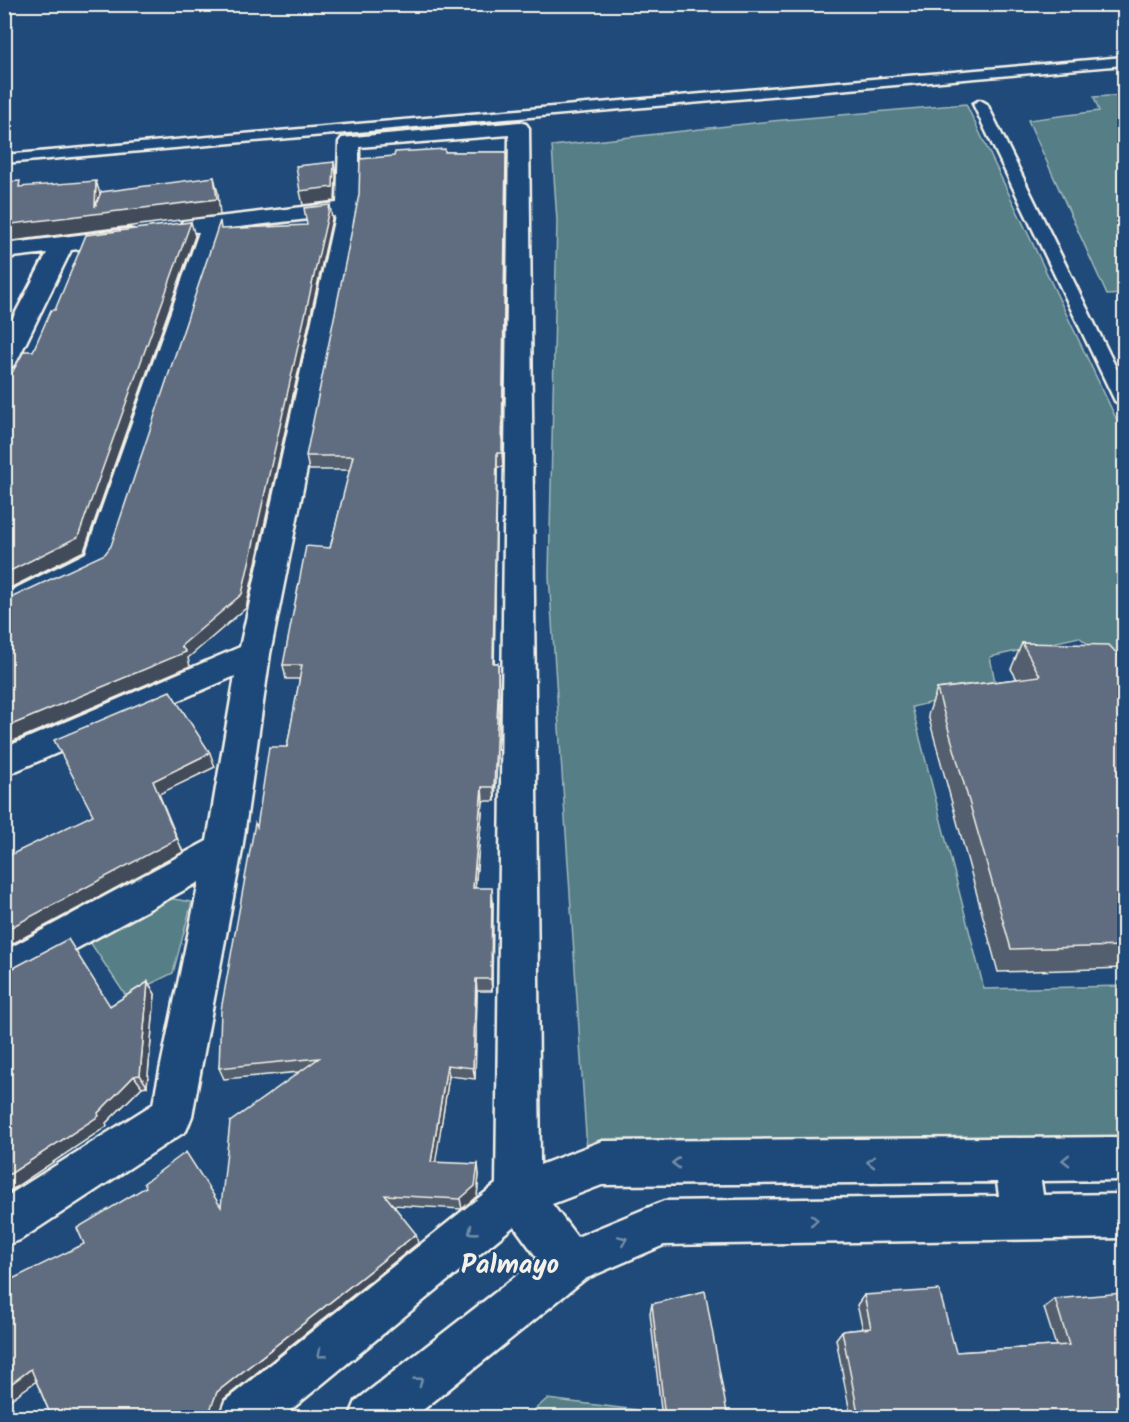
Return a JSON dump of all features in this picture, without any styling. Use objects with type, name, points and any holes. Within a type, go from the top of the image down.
[{"type":"street","points":[[4,1224],[171,1116],[224,850],[254,654],[348,208],[349,142],[519,128],[518,1195],[569,1263]]},
{"type":"street","points":[[4,251],[213,223],[348,208]]},
{"type":"street","points":[[4,607],[99,559],[213,223]]},
{"type":"street","points":[[4,361],[62,245]]},
{"type":"street","points":[[4,763],[254,654]]},
{"type":"street","points":[[4,971],[224,850]]},
{"type":"street","points":[[242,1418],[518,1195],[602,1163],[1125,1159]]},
{"type":"street","points":[[1016,1161],[1024,1216]]},
{"type":"street","points":[[373,1418],[569,1263],[664,1223],[1125,1216]]},
{"type":"lane","points":[[4,159],[1125,61]]},
{"type":"lane","points":[[980,104],[1125,401]]},
{"type":"green space","points":[[1124,95],[1124,294],[1107,295],[1028,120],[1099,111],[1094,97]]},
{"type":"green space","points":[[966,104],[1124,435],[1124,673],[1079,637],[990,657],[996,687],[912,707],[984,989],[1124,986],[1124,1147],[587,1150],[549,576],[557,221],[552,146],[772,121]]},
{"type":"green space","points":[[161,897],[192,902],[173,973],[126,996],[90,942]]},
{"type":"green space","points":[[547,1399],[637,1410],[638,1417],[526,1417]]},
{"type":"building","points":[[445,149],[445,152],[506,152],[502,453],[497,453],[493,663],[498,663],[498,699],[494,787],[482,787],[473,888],[492,888],[491,979],[476,979],[473,1068],[447,1065],[431,1162],[478,1164],[475,1186],[460,1199],[385,1195],[416,1234],[217,1392],[209,1413],[204,1418],[52,1418],[31,1369],[4,1389],[4,1283],[84,1244],[77,1228],[146,1187],[144,1183],[186,1152],[221,1207],[230,1122],[319,1058],[219,1068],[221,1010],[255,823],[257,827],[269,747],[287,747],[302,665],[283,665],[306,546],[330,548],[353,456],[306,456],[359,195],[360,159],[394,156],[395,152]]},
{"type":"building","points":[[334,162],[333,187],[300,191],[296,166]]},
{"type":"building","points":[[214,177],[217,199],[4,225],[4,182],[20,181],[19,187],[96,181],[95,207],[101,192]]},
{"type":"building","points":[[330,205],[242,594],[181,646],[186,652],[4,728],[4,601],[105,554],[111,546],[220,221],[221,229],[307,225],[304,208]]},
{"type":"building","points":[[191,222],[78,537],[4,574],[4,389],[7,382],[24,351],[33,351],[51,310],[55,310],[86,235]]},
{"type":"building","points":[[1022,643],[1109,645],[1125,662],[1125,946],[1011,949],[937,689],[1040,676]]},
{"type":"building","points":[[170,691],[210,753],[153,781],[177,839],[4,931],[4,858],[93,815],[54,740]]},
{"type":"building","points":[[68,939],[110,1006],[148,982],[140,1075],[134,1076],[98,1113],[99,1116],[4,1178],[4,973]]},
{"type":"building","points":[[939,1290],[956,1352],[1069,1345],[1055,1299],[1123,1293],[1125,1299],[1125,1418],[859,1418],[842,1331],[871,1328],[864,1295]]},
{"type":"building","points":[[705,1291],[728,1418],[665,1418],[652,1304]]},
{"type":"district","name":"Palmayo","points":[[510,1265]]}]
